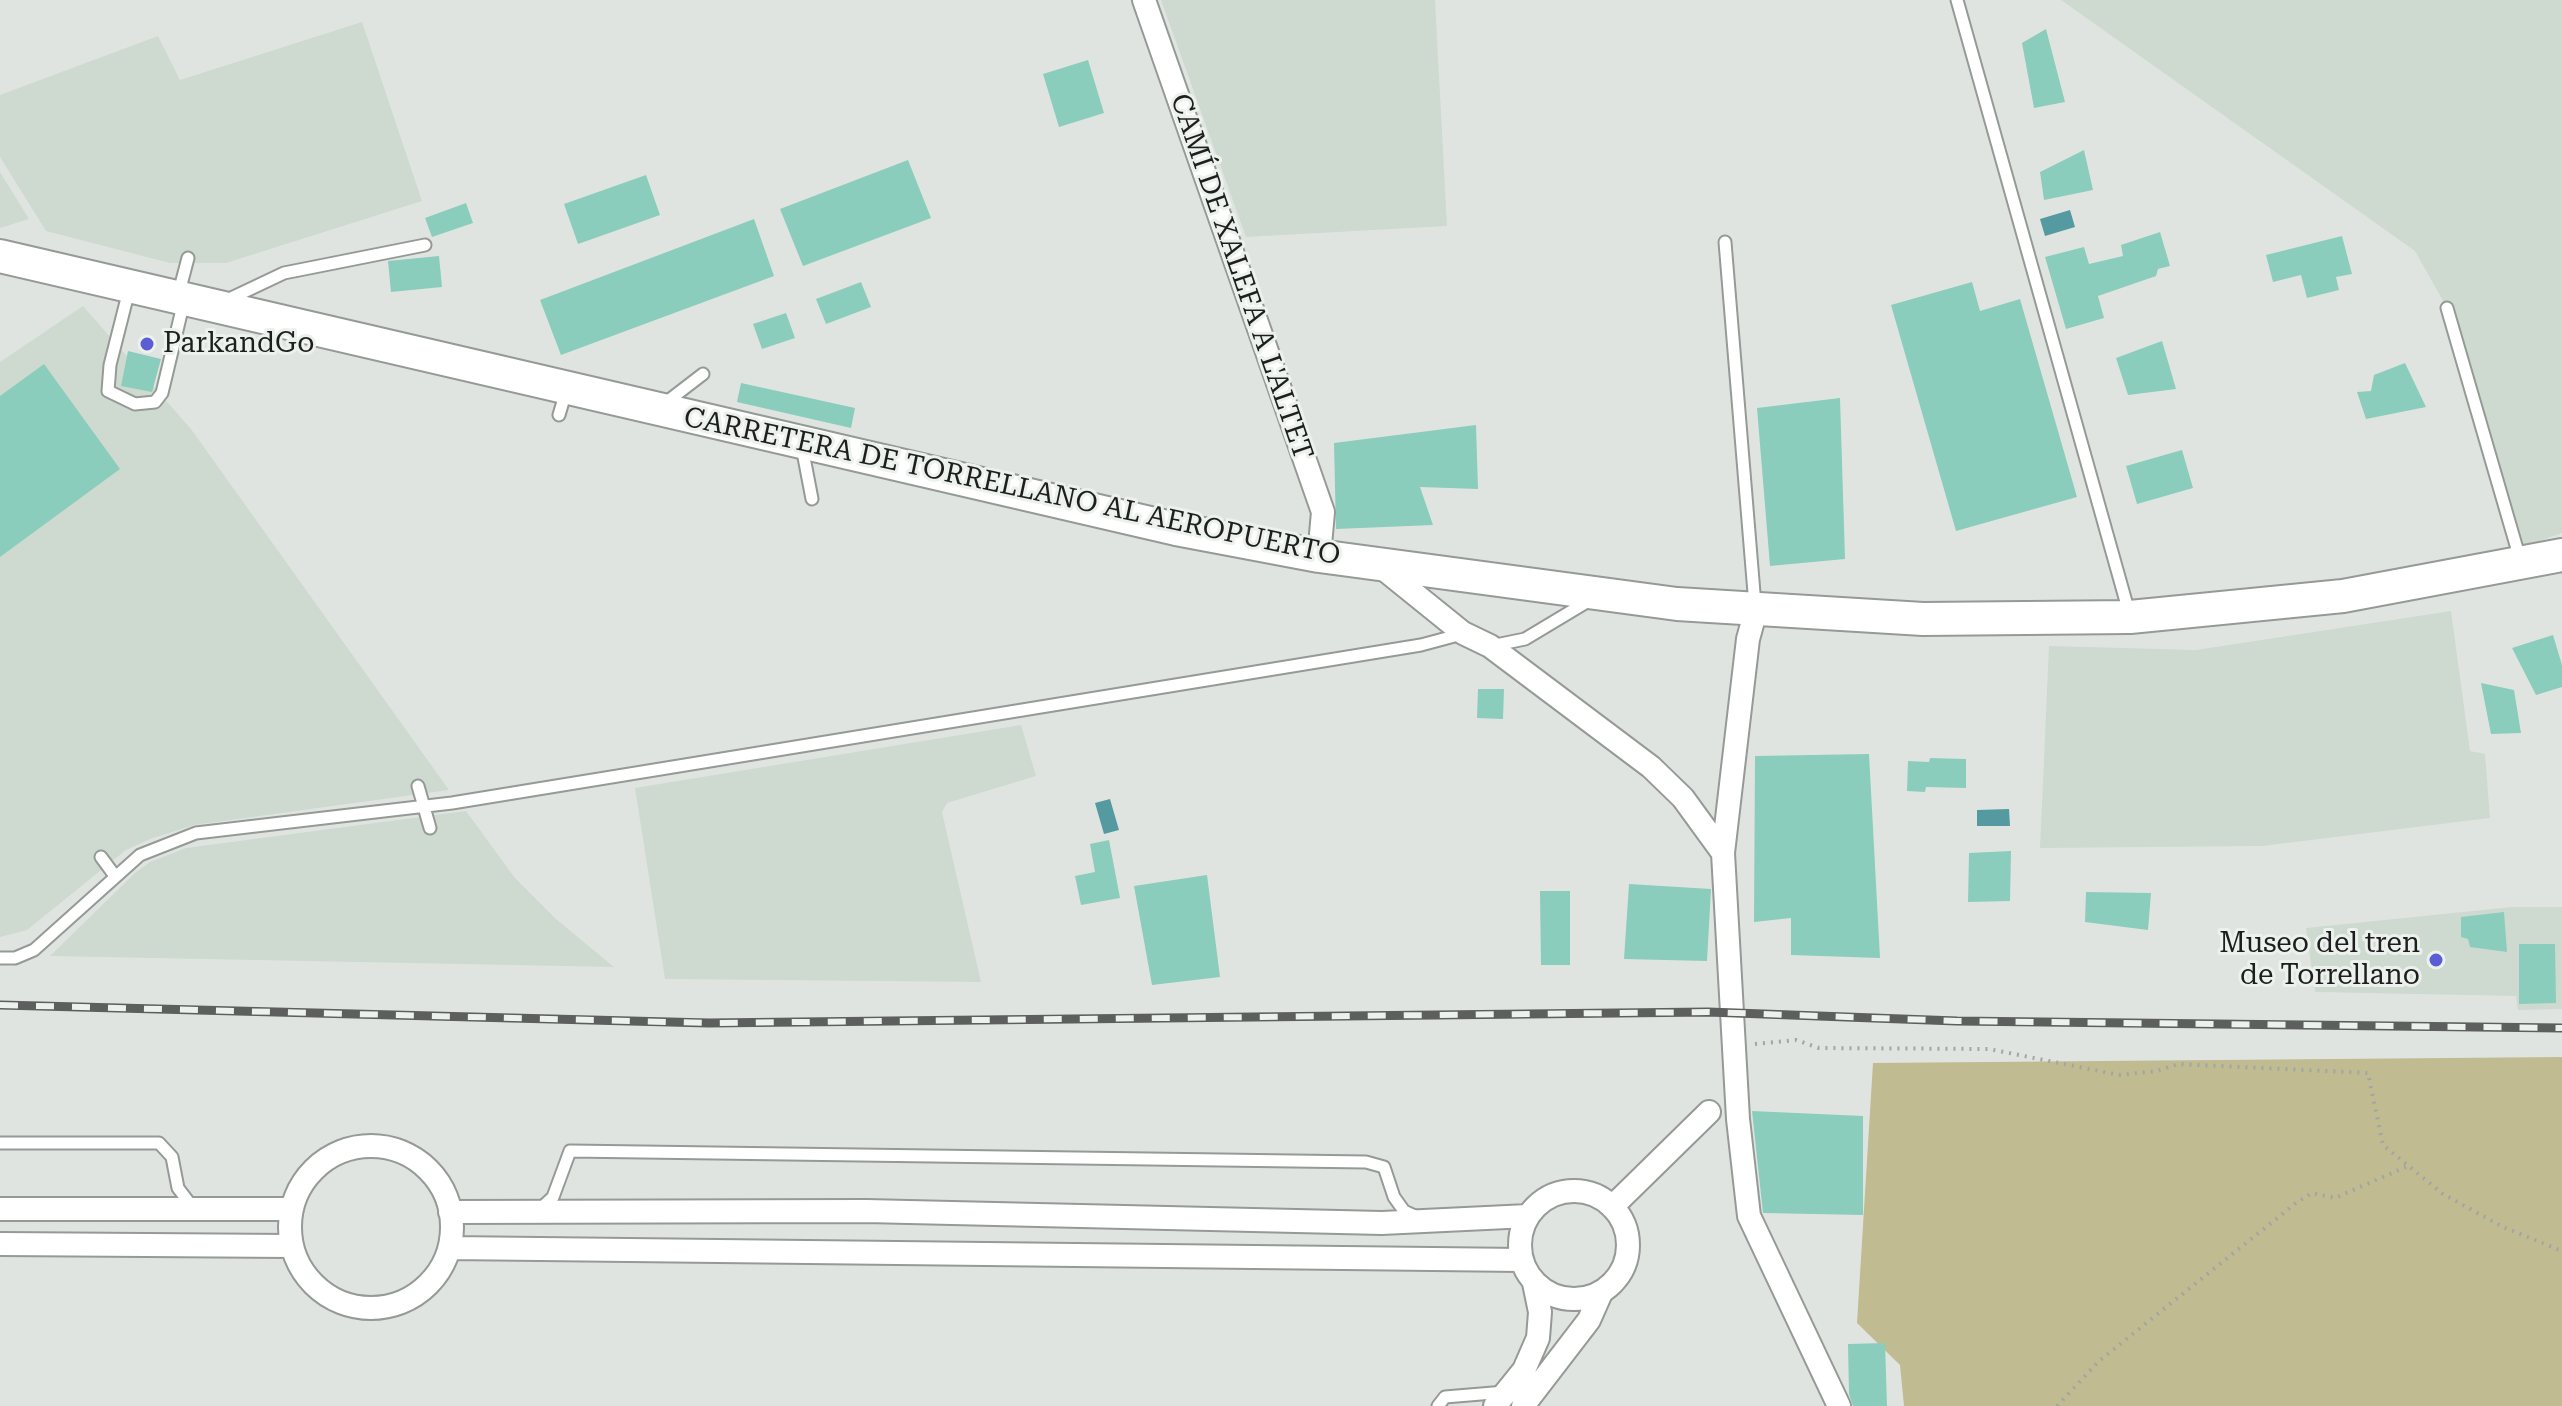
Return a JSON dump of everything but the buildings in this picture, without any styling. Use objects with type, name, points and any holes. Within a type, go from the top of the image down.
[{"type":"street","name":"CAMÍ DE XALEFA A L'ALTET","points":[[1144,0],[1323,512],[1319,556]]},
{"type":"street","name":"CARRETERA DE TORRELLANO AL AEROPUERTO","points":[[0,256],[216,306],[563,401],[657,409],[1176,529],[1319,556],[1600,594],[1756,610],[1923,619],[2130,617],[2343,596],[2562,555]]},
{"type":"street","points":[[1380,566],[1463,633],[1490,646],[1651,767],[1683,798],[1723,853]]},
{"type":"street","points":[[1756,610],[1748,639],[1723,853],[1738,1119],[1749,1216],[1839,1406]]},
{"type":"street","points":[[1612,1207],[1709,1112]]},
{"type":"street","points":[[357,1147],[383,1147],[408,1155],[430,1171],[445,1194],[450,1212],[450,1248],[439,1272],[420,1292],[395,1305],[368,1309],[342,1303],[319,1290],[302,1270],[291,1246],[292,1209],[296,1194],[311,1172],[332,1156],[357,1147]]},
{"type":"street","points":[[1508,1401],[1538,1338],[1540,1312],[1534,1283],[1522,1260],[1521,1233],[1528,1216],[1547,1198],[1573,1190],[1591,1193],[1612,1207],[1627,1231],[1629,1249],[1625,1267],[1615,1282],[1601,1293],[1584,1299],[1566,1300],[1534,1283]]},
{"type":"street","points":[[0,1209],[292,1209]]},
{"type":"street","points":[[450,1212],[866,1211],[1382,1223],[1528,1216]]},
{"type":"street","points":[[0,1244],[291,1246]]},
{"type":"street","points":[[450,1248],[1522,1260]]},
{"type":"street","points":[[1508,1401],[1589,1320],[1601,1293]]},
{"type":"lane","points":[[1957,0],[2130,617]]},
{"type":"lane","points":[[1725,242],[1756,610]]},
{"type":"lane","points":[[216,306],[284,273],[425,245]]},
{"type":"lane","points":[[130,286],[110,365],[108,391],[135,404],[155,402],[162,393],[188,258]]},
{"type":"lane","points":[[2447,308],[2522,564]]},
{"type":"lane","points":[[657,409],[703,374]]},
{"type":"lane","points":[[801,442],[812,499]]},
{"type":"lane","points":[[1490,646],[1525,639],[1600,594]]},
{"type":"lane","points":[[0,958],[15,958],[34,950],[140,855],[196,833],[426,806],[1374,653],[1463,633]]},
{"type":"lane","points":[[418,786],[430,828]]},
{"type":"lane","points":[[101,857],[115,876]]},
{"type":"lane","points":[[0,1143],[159,1143],[172,1157],[178,1188],[194,1209]]},
{"type":"lane","points":[[538,1212],[553,1197],[570,1151],[1366,1162],[1384,1167],[1394,1197],[1404,1211],[1427,1221]]},
{"type":"lane","points":[[1438,1406],[1445,1397],[1508,1401]]},
{"type":"path","points":[[1736,1046],[1796,1040],[1819,1048],[1989,1049],[2119,1075],[2157,1071],[2178,1064],[2368,1073],[2383,1145],[2443,1194],[2503,1227],[2562,1251]]},
{"type":"path","points":[[2057,1406],[2099,1361],[2296,1203],[2312,1193],[2335,1198],[2408,1166]]},
{"type":"shaded area","points":[[1161,0],[1435,0],[1447,226],[1246,237]]},
{"type":"shaded area","points":[[2061,0],[2562,0],[2562,533],[2517,549],[2447,308],[2415,251]]},
{"type":"shaded area","points":[[362,22],[422,201],[226,263],[170,263],[46,231],[0,157],[0,95],[158,36],[180,80]]},
{"type":"shaded area","points":[[0,172],[29,219],[0,228]]},
{"type":"shaded area","points":[[83,306],[191,429],[449,790],[194,825],[150,839],[126,850],[27,930],[0,937],[0,362]]},
{"type":"shaded area","points":[[2451,611],[2470,751],[2485,754],[2490,818],[2262,846],[2040,848],[2049,646],[2196,650]]},
{"type":"shaded area","points":[[1021,725],[1036,776],[947,803],[942,812],[981,982],[665,979],[635,788]]},
{"type":"shaded area","points":[[466,811],[515,878],[556,919],[614,967],[50,956],[135,873],[150,862],[186,848]]},
{"type":"shaded area","name":"Museo del tren de Torrellano","points":[[2512,907],[2562,907],[2562,1009],[2518,1010],[2516,996],[2315,992],[2306,928]]},
{"type":"shaded area","points":[[2562,1057],[2562,1406],[1904,1406],[1900,1365],[1857,1323],[1873,1063]]},
{"type":"water","points":[[2070,210],[2075,227],[2045,236],[2040,219]]},
{"type":"water","points":[[1110,799],[1119,830],[1104,834],[1095,803]]},
{"type":"water","points":[[2009,809],[2010,826],[1977,826],[1977,810]]},
{"type":"railway","points":[[0,1005],[709,1023],[1708,1012],[1957,1021],[2562,1028]]},
{"type":"place","name":"ParkandGo","points":[[147,344]]},
{"type":"place","name":"Museo del tren de Torrellano","points":[[2436,960]]}]
